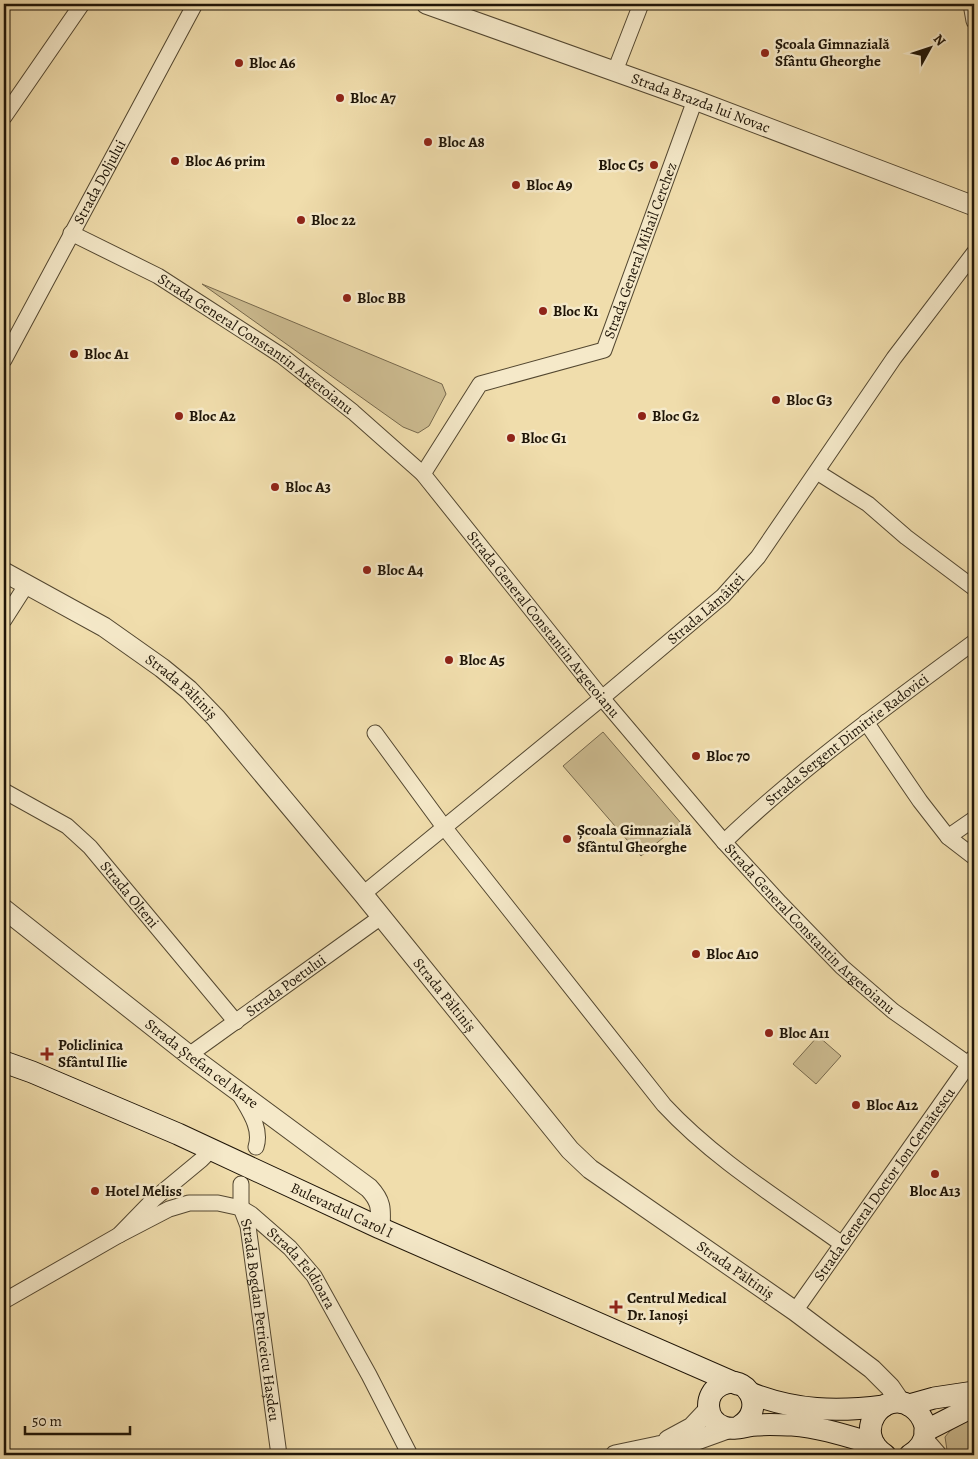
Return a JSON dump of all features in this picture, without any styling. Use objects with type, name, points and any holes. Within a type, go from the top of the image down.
[{"type":"main road","name":"Bulevardul Carol I","points":[[4,1062],[32,1072],[210,1150],[380,1228],[680,1358],[774,1402],[796,1407],[860,1409],[898,1405],[974,1392]]},
{"type":"main road","points":[[680,1358],[700,1388],[714,1421],[724,1427],[759,1425],[805,1426],[842,1435],[879,1450]]},
{"type":"main road","points":[[708,1408],[709,1398],[720,1386],[728,1383],[744,1388],[753,1402],[752,1415],[748,1420],[735,1427]]},
{"type":"main road","points":[[879,1450],[870,1436],[872,1419],[877,1411],[898,1405],[918,1411],[924,1420],[924,1445]]},
{"type":"main road","points":[[924,1445],[974,1406]]},
{"type":"street","points":[[5,113],[82,4]]},
{"type":"street","name":"Strada Doljului","points":[[4,360],[195,4]]},
{"type":"street","name":"Strada Brazda lui Novac","points":[[426,4],[695,100],[974,206]]},
{"type":"street","points":[[615,71],[642,4]]},
{"type":"street","points":[[971,4],[974,21]]},
{"type":"street","name":"Strada General Mihail Cerchez","points":[[423,474],[480,384],[604,350],[695,100]]},
{"type":"street","name":"Strada General Constantin Argetoianu","points":[[71,234],[158,276],[282,356],[353,412],[423,474],[602,698],[724,842],[842,968],[893,1011],[973,1063]]},
{"type":"street","name":"Strada Lămâiței","points":[[363,894],[723,596],[758,557],[894,358],[974,253]]},
{"type":"street","points":[[817,472],[868,504],[906,537],[974,588]]},
{"type":"street","name":"Strada Păltiniș","points":[[4,572],[104,627],[162,668],[189,690],[222,726],[363,894],[570,1150],[590,1169],[795,1311],[872,1369],[890,1388],[898,1405]]},
{"type":"street","points":[[4,620],[27,584]]},
{"type":"street","name":"Strada Sergent Dimitrie Radovici","points":[[724,842],[746,820],[866,722],[974,642]]},
{"type":"street","points":[[866,722],[948,838],[974,857]]},
{"type":"street","points":[[375,733],[444,827],[664,1104],[686,1128],[724,1160],[842,1244]]},
{"type":"street","name":"Strada Olteni","points":[[4,791],[67,826],[90,847],[236,1022]]},
{"type":"street","points":[[948,838],[974,819]]},
{"type":"street","name":"Strada Ștefan cel Mare","points":[[4,909],[189,1056],[369,1188],[377,1197],[381,1208],[380,1228]]},
{"type":"street","name":"Strada Poetului","points":[[189,1056],[381,917]]},
{"type":"street","name":"Strada General Doctor Ion Cernătescu","points":[[795,1311],[973,1063]]},
{"type":"street","points":[[239,1094],[258,1131],[256,1147]]},
{"type":"street","name":"Strada Feldioara","points":[[119,1235],[154,1199],[201,1160],[210,1150]]},
{"type":"street","name":"Strada Bogdan Petriceicu Hașdeu","points":[[241,1184],[241,1208],[249,1231],[279,1455]]},
{"type":"street","name":"Strada Feldioara","points":[[4,1301],[119,1235],[169,1209],[189,1203],[218,1203],[241,1208],[290,1248],[314,1276],[369,1375],[410,1455]]},
{"type":"street","points":[[658,1446],[692,1427],[708,1408]]},
{"type":"street","points":[[615,1455],[694,1441],[735,1427]]},
{"type":"shaded area","points":[[202,284],[442,384],[446,394],[429,426],[418,433],[403,427]]},
{"type":"shaded area","points":[[603,732],[681,823],[641,856],[563,766]]},
{"type":"shaded area","points":[[818,1036],[841,1056],[816,1084],[793,1064]]},
{"type":"shaded area","points":[[974,1419],[974,1455],[952,1455],[947,1450],[945,1437],[958,1425]]},
{"type":"place","name":"Școala Gimnazială Sfântu Gheorghe","points":[[765,53]]},
{"type":"place","name":"Bloc A6","points":[[239,63]]},
{"type":"place","name":"Bloc A7","points":[[340,98]]},
{"type":"place","name":"Bloc A8","points":[[428,142]]},
{"type":"place","name":"Bloc A6 prim","points":[[175,161]]},
{"type":"place","name":"Bloc C5","points":[[654,165]]},
{"type":"place","name":"Bloc A9","points":[[516,185]]},
{"type":"place","name":"Bloc 22","points":[[301,220]]},
{"type":"place","name":"Bloc BB","points":[[347,298]]},
{"type":"place","name":"Bloc K1","points":[[543,311]]},
{"type":"place","name":"Bloc A1","points":[[74,354]]},
{"type":"place","name":"Bloc G3","points":[[776,400]]},
{"type":"place","name":"Bloc A2","points":[[179,416]]},
{"type":"place","name":"Bloc G2","points":[[642,416]]},
{"type":"place","name":"Bloc G1","points":[[511,438]]},
{"type":"place","name":"Bloc A3","points":[[275,487]]},
{"type":"place","name":"Bloc A4","points":[[367,570]]},
{"type":"place","name":"Bloc A5","points":[[449,660]]},
{"type":"place","name":"Bloc 70","points":[[696,756]]},
{"type":"place","name":"Școala Gimnazială Sfântul Gheorghe","points":[[567,839]]},
{"type":"place","name":"Bloc A10","points":[[696,954]]},
{"type":"place","name":"Bloc A11","points":[[769,1033]]},
{"type":"place","name":"Policlinica Sfântul Ilie","points":[[47,1054]]},
{"type":"place","name":"Bloc A12","points":[[856,1105]]},
{"type":"place","name":"Bloc A13","points":[[935,1174]]},
{"type":"place","name":"Hotel Meliss","points":[[95,1191]]},
{"type":"place","name":"Centrul Medical Dr. Ianoși","points":[[616,1307]]}]
